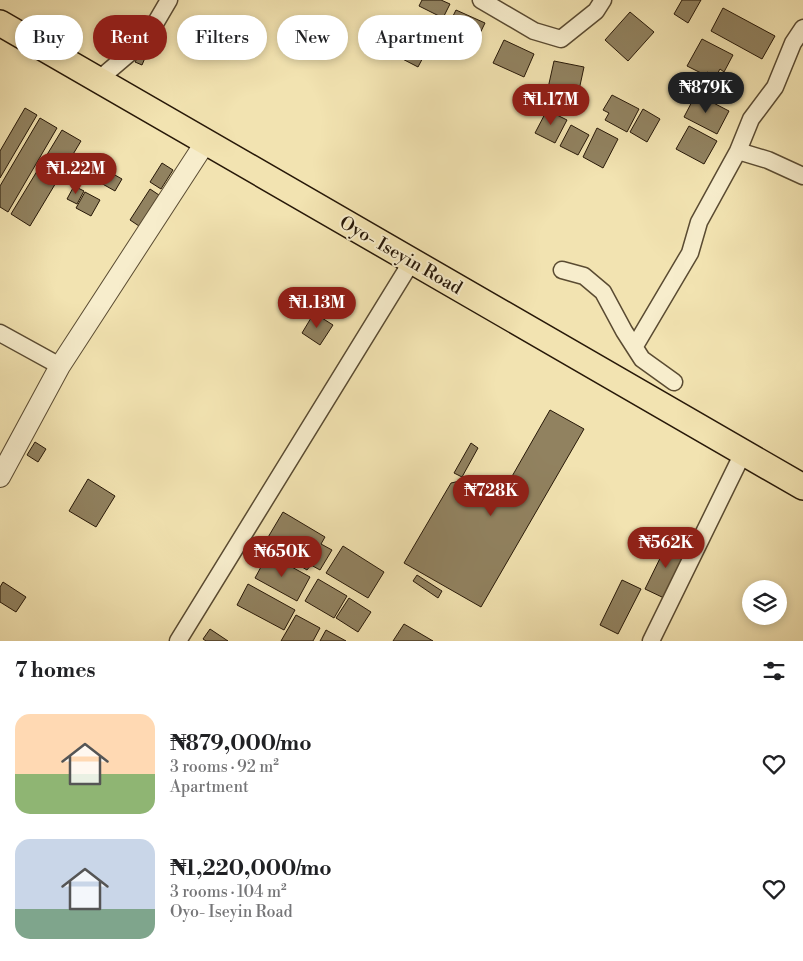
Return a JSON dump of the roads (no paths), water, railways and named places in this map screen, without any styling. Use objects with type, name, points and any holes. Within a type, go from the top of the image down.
[{"type":"main road","name":"Oyo- Iseyin Road","points":[[0,24],[803,487]]},
{"type":"street","points":[[98,80],[138,46],[152,29],[169,0]]},
{"type":"street","points":[[481,0],[534,31],[561,39],[596,11],[603,0]]},
{"type":"street","points":[[634,346],[690,253],[699,222],[738,151],[751,119],[775,87],[794,43],[803,28]]},
{"type":"street","points":[[0,477],[60,366],[205,142]]},
{"type":"street","points":[[738,151],[768,160],[803,176]]},
{"type":"street","points":[[178,641],[412,261]]},
{"type":"street","points":[[562,270],[584,276],[603,292],[642,359],[674,382]]},
{"type":"street","points":[[0,333],[60,366]]},
{"type":"street","points":[[651,641],[743,453]]}]
